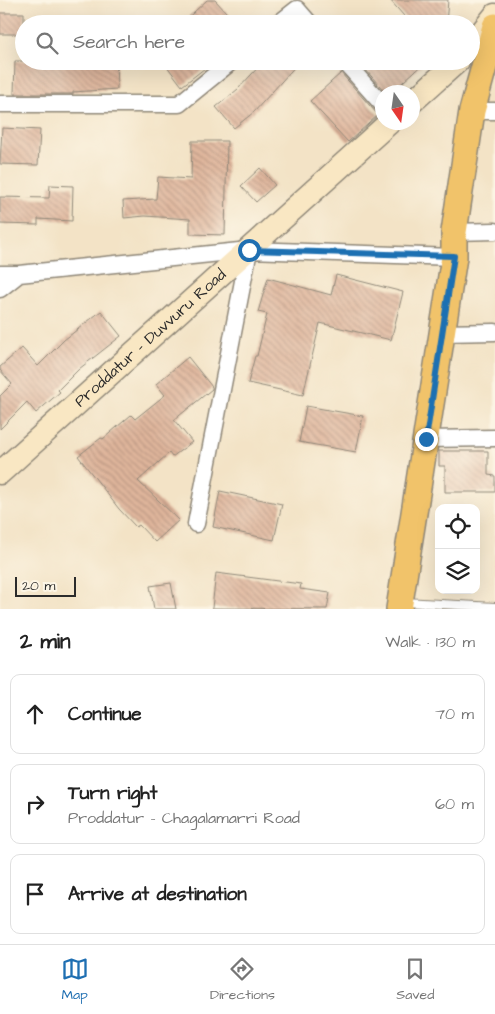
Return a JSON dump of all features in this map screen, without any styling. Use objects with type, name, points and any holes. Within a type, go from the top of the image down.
[{"type":"main road","points":[[480,33],[495,15]]},
{"type":"main road","points":[[399,605],[454,256],[454,232],[483,111],[495,26]]},
{"type":"main road","points":[[420,95],[448,70]]},
{"type":"main road","name":"Proddatur - Duvvuru Road","points":[[0,473],[381,130]]},
{"type":"street","points":[[289,15],[297,9],[302,15]]},
{"type":"street","points":[[0,104],[179,104],[221,70]]},
{"type":"street","points":[[352,70],[375,96]]},
{"type":"street","points":[[454,232],[495,231]]},
{"type":"street","points":[[0,274],[19,274],[249,250],[454,256]]},
{"type":"street","points":[[196,524],[249,250]]},
{"type":"street","points":[[0,289],[19,274]]},
{"type":"street","points":[[441,333],[495,332]]},
{"type":"street","points":[[426,439],[495,438]]},
{"type":"lane","points":[[399,605],[495,607]]},
{"type":"building","points":[[207,0],[215,0],[229,15],[191,15]]},
{"type":"building","points":[[390,0],[448,0],[447,15],[403,15]]},
{"type":"building","points":[[0,13],[24,13],[24,15],[15,15],[15,34],[0,34]]},
{"type":"building","points":[[15,61],[15,70],[116,70],[117,89],[73,92],[73,94],[14,94]]},
{"type":"building","points":[[170,70],[202,70],[182,86]]},
{"type":"building","points":[[256,70],[292,70],[254,112],[234,128],[216,107],[238,89]]},
{"type":"building","points":[[366,70],[416,70],[400,85],[379,85]]},
{"type":"building","points":[[341,73],[375,112],[375,118],[348,142],[310,101]]},
{"type":"building","points":[[2,128],[40,130],[38,165],[0,164]]},
{"type":"building","points":[[192,141],[227,141],[225,235],[190,234],[190,219],[145,216],[124,218],[123,201],[156,199],[158,177],[191,179]]},
{"type":"building","points":[[260,168],[275,185],[256,202],[241,186]]},
{"type":"building","points":[[50,185],[73,186],[72,221],[38,219],[38,225],[0,224],[0,197],[49,198]]},
{"type":"building","points":[[336,275],[403,292],[391,340],[320,323],[303,395],[248,383],[255,356],[257,356],[267,314],[258,312],[268,278],[331,295]]},
{"type":"building","points":[[101,311],[121,336],[79,369],[58,390],[60,392],[36,413],[27,402],[0,429],[0,396],[12,384],[0,370],[0,367],[22,348],[38,366],[64,340]]},
{"type":"building","points":[[188,357],[212,389],[174,420],[192,442],[172,457],[169,453],[138,481],[179,520],[155,542],[139,525],[136,527],[119,509],[78,456],[101,438],[103,439],[131,415],[135,419],[165,395],[156,384]]},
{"type":"building","points":[[306,406],[363,416],[356,452],[299,442]]},
{"type":"building","points":[[439,451],[488,451],[488,475],[495,476],[495,492],[445,492],[445,466],[439,466]]},
{"type":"building","points":[[220,491],[282,504],[274,540],[213,527]]},
{"type":"building","points":[[216,573],[301,584],[300,589],[330,593],[327,609],[212,608]]},
{"type":"building","points":[[171,583],[176,609],[154,609],[150,586]]},
{"type":"route","points":[[249,250],[454,256],[426,439]]}]
